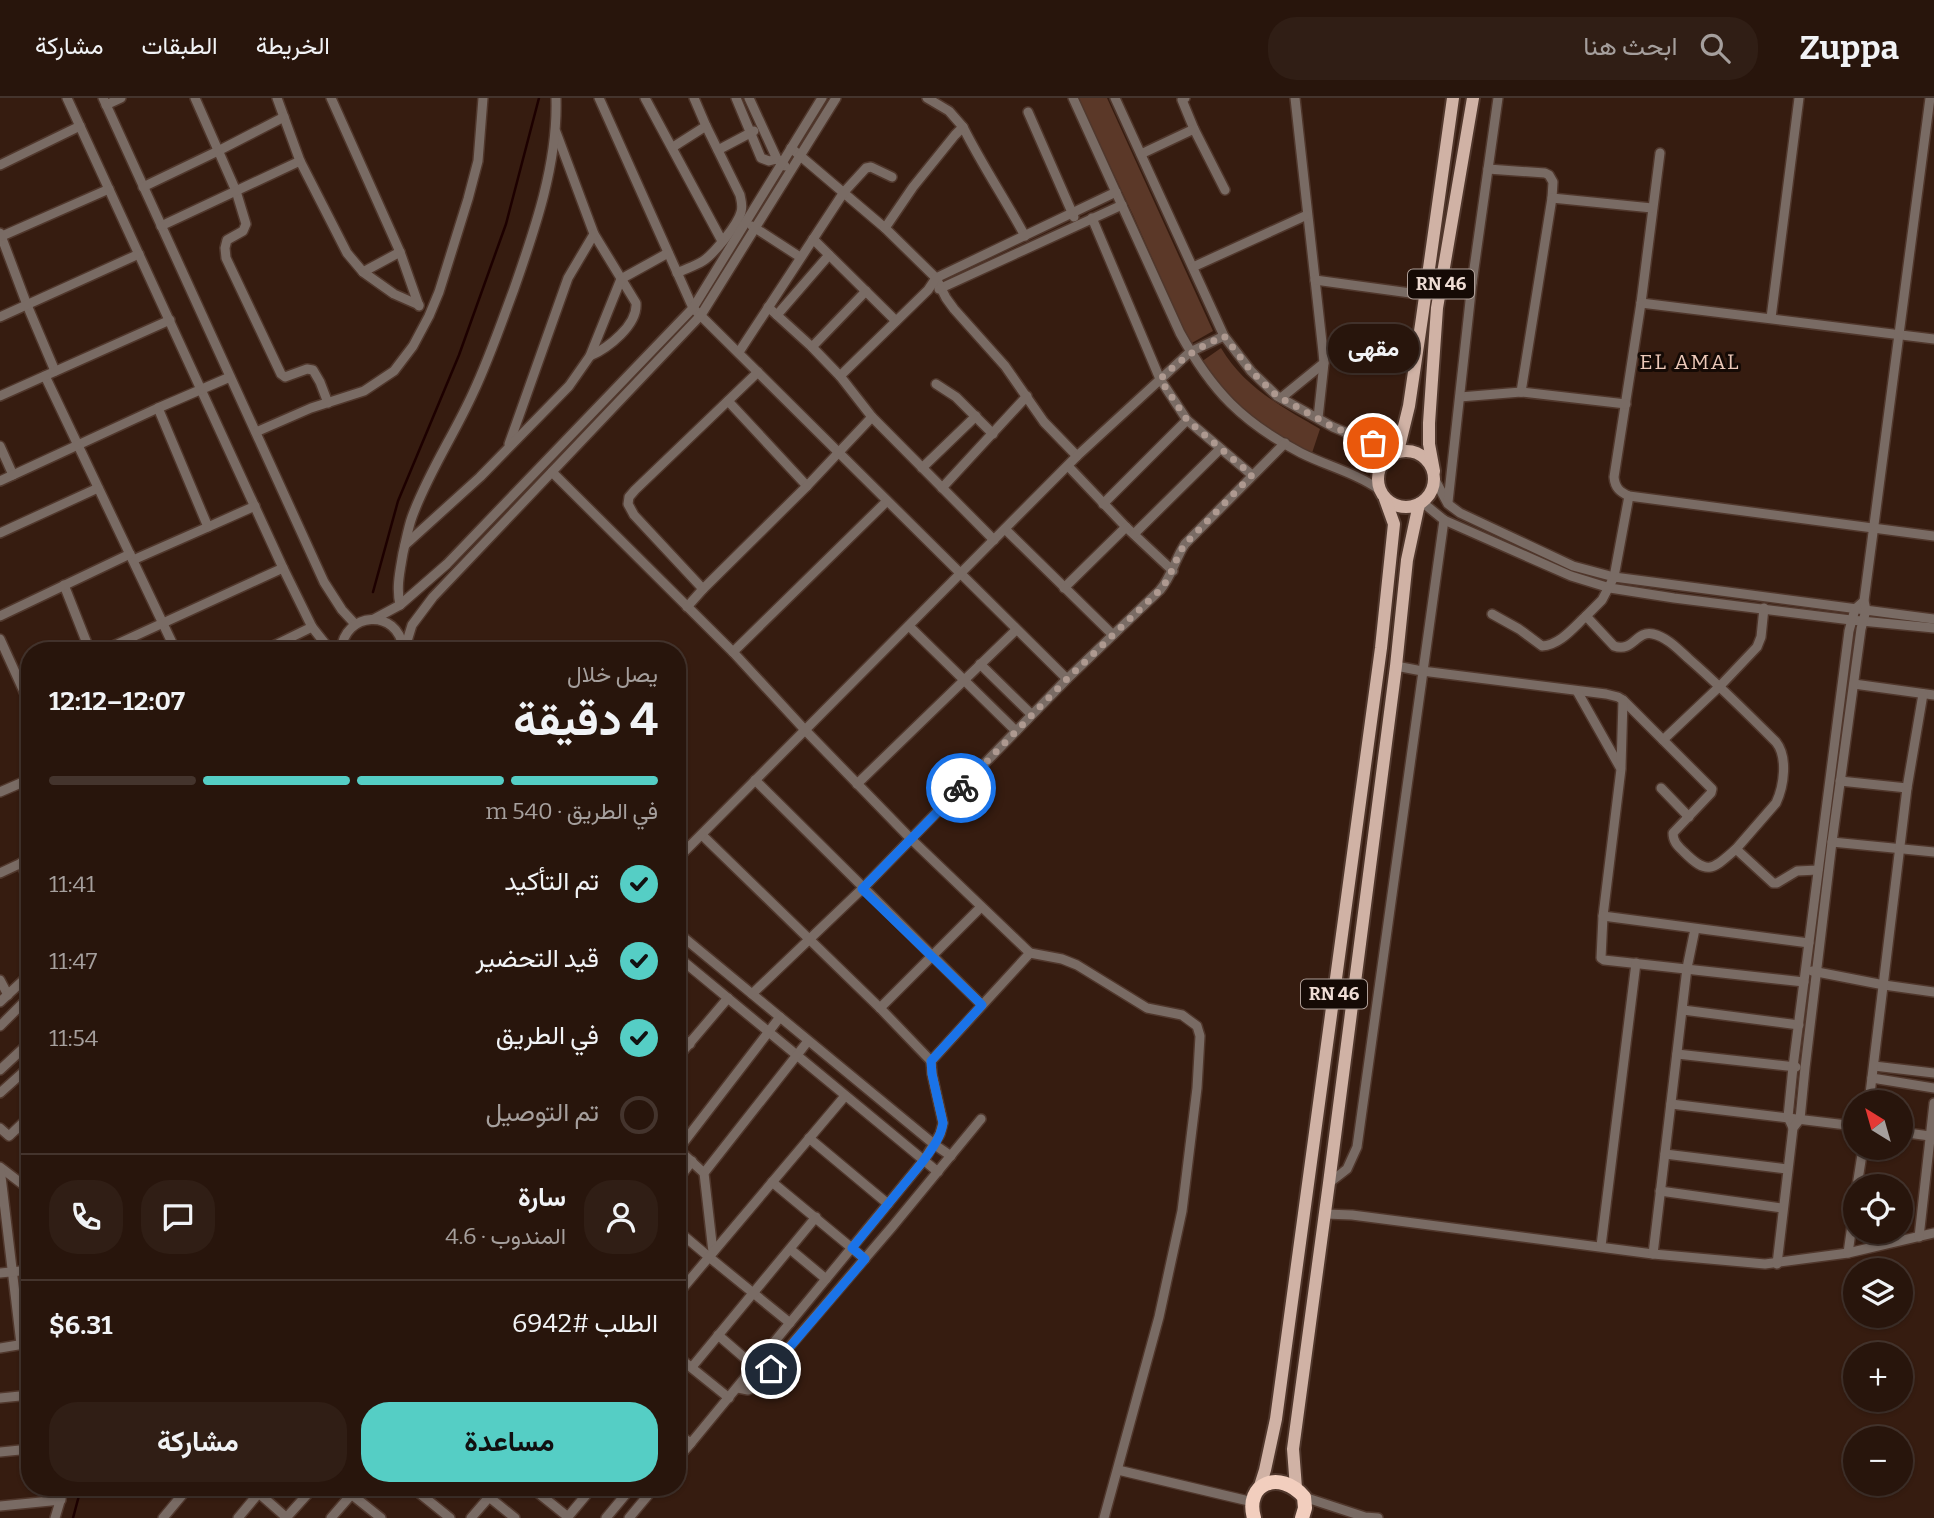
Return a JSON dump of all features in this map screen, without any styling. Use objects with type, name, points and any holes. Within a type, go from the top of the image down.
[{"type":"highway","points":[[1254,1518],[1256,1496],[1266,1484],[1275,1481],[1284,1482],[1300,1492],[1305,1508],[1302,1518]]},
{"type":"main road","name":"RN 46","points":[[1397,452],[1409,406],[1453,98]]},
{"type":"main road","name":"RN 46","points":[[1434,476],[1429,423],[1437,308],[1473,98]]},
{"type":"main road","points":[[1407,450],[1424,457],[1434,476],[1429,497],[1412,507],[1393,504],[1382,494],[1377,481],[1383,462],[1397,452],[1407,450]]},
{"type":"main road","name":"RN 46","points":[[1256,1496],[1276,1419],[1381,648],[1394,524],[1382,494]]},
{"type":"main road","name":"RN 46","points":[[1300,1492],[1293,1449],[1396,666],[1407,560],[1420,503]]},
{"type":"street","points":[[67,98],[283,568],[312,628],[324,642]]},
{"type":"street","points":[[121,98],[104,102],[324,582],[342,610],[355,624]]},
{"type":"street","points":[[195,98],[236,191],[246,226],[243,231],[227,240],[226,258],[281,374],[285,377],[307,369],[313,370],[328,403]]},
{"type":"street","points":[[276,98],[300,161],[347,253],[363,272],[394,294],[419,305]]},
{"type":"street","points":[[331,98],[400,252],[419,305],[429,316]]},
{"type":"street","points":[[256,432],[290,416],[365,391],[394,372],[413,346],[439,292],[478,161],[483,98]]},
{"type":"street","points":[[400,605],[397,594],[398,580],[412,517],[473,393],[503,320],[532,237],[548,171],[555,130],[556,98]]},
{"type":"street","points":[[598,98],[693,308],[1067,679]]},
{"type":"street","points":[[645,98],[722,241]]},
{"type":"street","points":[[677,273],[704,260],[722,241],[739,218],[742,203],[694,98]]},
{"type":"street","points":[[736,98],[761,158],[779,162]]},
{"type":"street","points":[[748,98],[779,162],[792,172]]},
{"type":"street","points":[[406,642],[411,625],[433,597],[701,315],[836,98]]},
{"type":"street","points":[[927,98],[949,111],[964,127],[980,160],[1025,236]]},
{"type":"street","points":[[1073,98],[1180,333],[1200,369],[1232,406],[1253,424],[1302,453],[1366,480],[1382,494]]},
{"type":"street","points":[[1115,98],[1224,336],[1251,371],[1281,398],[1333,427],[1397,452]]},
{"type":"street","points":[[1295,98],[1324,363],[1318,418]]},
{"type":"street","points":[[1448,504],[1472,283],[1498,98]]},
{"type":"street","points":[[1771,318],[1799,98]]},
{"type":"street","points":[[1777,1264],[1793,1128],[1800,1119],[1811,971],[1863,621],[1930,98]]},
{"type":"street","points":[[374,619],[400,605],[447,564],[693,308],[779,162],[791,148],[821,99],[830,108]]},
{"type":"street","points":[[1183,99],[1194,130],[1225,190]]},
{"type":"street","points":[[1027,112],[1077,225]]},
{"type":"street","points":[[143,187],[284,117]]},
{"type":"street","points":[[0,165],[80,126]]},
{"type":"street","points":[[673,147],[706,126]]},
{"type":"street","points":[[718,150],[762,127]]},
{"type":"street","points":[[885,228],[913,187],[964,127]]},
{"type":"street","points":[[555,130],[594,234],[636,303],[634,317],[610,344],[590,356]]},
{"type":"street","points":[[1141,154],[1194,130]]},
{"type":"street","points":[[791,148],[885,228],[936,278],[954,309],[1005,366],[1044,422],[1077,456]]},
{"type":"street","points":[[1660,153],[1615,482],[1621,493],[1934,536]]},
{"type":"street","points":[[161,226],[300,161]]},
{"type":"street","points":[[739,352],[844,192],[866,168],[871,167],[892,177]]},
{"type":"street","points":[[1488,169],[1545,173],[1553,182],[1521,392]]},
{"type":"street","points":[[109,189],[0,236],[78,445],[172,642]]},
{"type":"street","points":[[840,376],[928,290],[936,278],[1116,192]]},
{"type":"street","points":[[1552,198],[1652,208]]},
{"type":"street","points":[[928,290],[942,289],[1122,205]]},
{"type":"street","points":[[1193,267],[1307,215]]},
{"type":"street","points":[[1092,218],[1160,379],[1187,420],[1252,475]]},
{"type":"street","points":[[746,222],[800,257]]},
{"type":"street","points":[[508,449],[568,278],[594,234]]},
{"type":"street","points":[[813,239],[896,321]]},
{"type":"street","points":[[363,272],[400,252]]},
{"type":"street","points":[[405,545],[508,449],[569,386],[590,356],[621,279],[668,253]]},
{"type":"street","points":[[0,317],[139,254]]},
{"type":"street","points":[[777,315],[829,255]]},
{"type":"street","points":[[1441,277],[1472,283]]},
{"type":"street","points":[[1315,280],[1425,295]]},
{"type":"street","points":[[812,347],[866,291]]},
{"type":"street","points":[[1641,303],[1934,339]]},
{"type":"street","points":[[768,307],[812,347],[840,376],[872,417],[994,540]]},
{"type":"street","points":[[0,396],[170,320]]},
{"type":"street","points":[[686,850],[1077,456],[1190,352],[1224,336]]},
{"type":"street","points":[[1281,398],[1324,363]]},
{"type":"street","points":[[703,589],[634,515],[628,504],[629,497],[758,372]]},
{"type":"street","points":[[0,481],[230,377]]},
{"type":"street","points":[[936,384],[956,397],[993,434]]},
{"type":"street","points":[[1460,397],[1521,392],[1626,404]]},
{"type":"street","points":[[942,488],[1027,396]]},
{"type":"street","points":[[727,401],[807,486]]},
{"type":"street","points":[[158,408],[208,527]]},
{"type":"street","points":[[922,468],[975,416]]},
{"type":"street","points":[[687,607],[872,417]]},
{"type":"street","points":[[1103,504],[1187,420]]},
{"type":"street","points":[[752,994],[862,889],[1031,714],[1160,590],[1185,544],[1285,443]]},
{"type":"street","points":[[0,446],[13,475]]},
{"type":"street","points":[[1064,588],[1220,449]]},
{"type":"street","points":[[1068,467],[1130,531],[1173,570]]},
{"type":"street","points":[[552,472],[733,652],[911,839],[1030,953],[1062,959],[1077,965],[1141,1006],[1186,1017],[1196,1026],[1200,1036],[1197,1088],[1182,1211],[1159,1317],[1104,1518]]},
{"type":"street","points":[[1434,476],[1448,504],[1460,513],[1573,566],[1614,577],[1855,609],[1865,606],[1934,619]]},
{"type":"street","points":[[0,533],[98,488]]},
{"type":"street","points":[[1492,614],[1519,629],[1538,644],[1547,646],[1558,641],[1602,600],[1610,588],[1629,496]]},
{"type":"street","points":[[733,652],[887,502]]},
{"type":"street","points":[[1420,503],[1444,520],[1572,576],[1610,588],[1852,620],[1934,628]]},
{"type":"street","points":[[0,616],[64,585],[255,506]]},
{"type":"street","points":[[1329,1183],[1348,1169],[1357,1147],[1444,520]]},
{"type":"street","points":[[1005,529],[1113,635]]},
{"type":"street","points":[[121,642],[283,568]]},
{"type":"street","points":[[64,585],[86,642]]},
{"type":"street","points":[[1663,740],[1757,647],[1761,637],[1764,608]]},
{"type":"street","points":[[1793,1128],[1788,1117],[1793,1067],[1804,982],[1811,971],[1809,943],[1855,609]]},
{"type":"street","points":[[1396,666],[1606,694],[1623,700],[1712,789],[1673,833],[1673,838],[1696,864],[1702,867],[1718,864],[1736,849],[1776,803],[1780,796],[1782,752],[1776,742],[1720,686],[1668,641],[1647,634],[1627,648],[1620,648],[1614,646],[1586,616]]},
{"type":"street","points":[[342,642],[355,624],[374,619],[393,627],[401,642]]},
{"type":"street","points":[[909,626],[1016,732]]},
{"type":"street","points":[[283,642],[312,628]]},
{"type":"street","points":[[858,784],[1016,630]]},
{"type":"street","points":[[0,639],[21,679]]},
{"type":"street","points":[[981,664],[1031,714]]},
{"type":"street","points":[[1854,684],[1934,695]]},
{"type":"street","points":[[1577,691],[1620,769]]},
{"type":"street","points":[[1870,1090],[1908,788],[1923,694]]},
{"type":"street","points":[[1623,700],[1620,769],[1603,916],[1601,958],[1804,982]]},
{"type":"street","points":[[755,780],[982,1005]]},
{"type":"street","points":[[1840,781],[1908,788]]},
{"type":"street","points":[[0,792],[21,783]]},
{"type":"street","points":[[1661,788],[1689,817]]},
{"type":"street","points":[[686,1449],[924,1160],[935,1145],[943,1123],[931,1061],[702,835]]},
{"type":"street","points":[[1832,842],[1934,852]]},
{"type":"street","points":[[1736,849],[1773,883],[1797,870],[1818,870]]},
{"type":"street","points":[[0,873],[21,863]]},
{"type":"street","points":[[880,1008],[981,907]]},
{"type":"street","points":[[1603,916],[1809,943]]},
{"type":"street","points":[[1653,1254],[1695,929]]},
{"type":"street","points":[[686,939],[951,1156]]},
{"type":"street","points":[[931,1061],[1030,953]]},
{"type":"street","points":[[1601,1246],[1636,963]]},
{"type":"street","points":[[686,964],[938,1171]]},
{"type":"street","points":[[1811,971],[1934,992]]},
{"type":"street","points":[[0,979],[8,995]]},
{"type":"street","points":[[0,1002],[21,983]]},
{"type":"street","points":[[686,1048],[727,998]]},
{"type":"street","points":[[0,1026],[21,1005]]},
{"type":"street","points":[[1683,1010],[1799,1025]]},
{"type":"street","points":[[686,1140],[780,1017]]},
{"type":"street","points":[[686,1041],[690,1044]]},
{"type":"street","points":[[704,1172],[808,1041]]},
{"type":"street","points":[[0,1070],[21,1050]]},
{"type":"street","points":[[1677,1054],[1805,1068]]},
{"type":"street","points":[[1874,1066],[1934,1073]]},
{"type":"street","points":[[0,1093],[21,1074]]},
{"type":"street","points":[[1872,1078],[1934,1088]]},
{"type":"street","points":[[686,1284],[845,1096]]},
{"type":"street","points":[[1919,1237],[1934,1103]]},
{"type":"street","points":[[1671,1104],[1843,1124]]},
{"type":"street","points":[[738,1388],[748,1390],[755,1387],[981,1119]]},
{"type":"street","points":[[0,1143],[19,1127]]},
{"type":"street","points":[[0,1128],[9,1136]]},
{"type":"street","points":[[1913,1134],[1930,1136]]},
{"type":"street","points":[[809,1138],[888,1204]]},
{"type":"street","points":[[1665,1154],[1787,1169]]},
{"type":"street","points":[[686,1157],[704,1172],[711,1255]]},
{"type":"street","points":[[686,1169],[692,1161]]},
{"type":"street","points":[[0,1168],[21,1183]]},
{"type":"street","points":[[0,1168],[21,1316]]},
{"type":"street","points":[[772,1182],[865,1259]]},
{"type":"street","points":[[1660,1191],[1782,1208]]},
{"type":"street","points":[[1325,1214],[1352,1215],[1653,1254],[1765,1264],[1849,1253],[1934,1233]]},
{"type":"street","points":[[692,1367],[816,1217]]},
{"type":"street","points":[[686,1237],[790,1322]]},
{"type":"street","points":[[1849,1253],[1850,1244]]},
{"type":"street","points":[[790,1249],[826,1279]]},
{"type":"street","points":[[0,1273],[21,1271]]},
{"type":"street","points":[[718,1335],[755,1367]]},
{"type":"street","points":[[0,1348],[21,1345]]},
{"type":"street","points":[[686,1363],[729,1398]]},
{"type":"street","points":[[0,1398],[21,1396]]},
{"type":"street","points":[[686,1440],[691,1443]]},
{"type":"street","points":[[0,1452],[21,1449]]},
{"type":"street","points":[[1118,1470],[1256,1496]]},
{"type":"street","points":[[1300,1492],[1365,1517]]},
{"type":"street","points":[[55,1518],[62,1496]]},
{"type":"street","points":[[163,1518],[181,1496]]},
{"type":"street","points":[[238,1518],[253,1496]]},
{"type":"street","points":[[265,1496],[287,1518],[306,1496]]},
{"type":"street","points":[[331,1518],[350,1496]]},
{"type":"street","points":[[359,1496],[381,1518]]},
{"type":"street","points":[[423,1496],[450,1518]]},
{"type":"street","points":[[544,1496],[568,1518],[586,1496]]},
{"type":"street","points":[[606,1518],[624,1496]]},
{"type":"street","points":[[629,1518],[647,1496]]},
{"type":"street","points":[[471,1518],[489,1497],[515,1518]]},
{"type":"street","points":[[6,1518],[3,1505],[61,1500]]},
{"type":"street","points":[[1354,1518],[1378,1518]]},
{"type":"shaded area","points":[[1078,98],[1107,98],[1213,331],[1190,344],[1133,215]]},
{"type":"shaded area","points":[[1221,348],[1252,385],[1320,429],[1312,453],[1254,420],[1224,393],[1201,362]]},
{"type":"waterway","points":[[373,592],[398,501],[459,355],[506,224],[539,98]]},
{"type":"waterway","points":[[73,1518],[79,1496]]},
{"type":"way so far","points":[[961,788],[1031,714],[1160,590],[1185,544],[1252,475],[1187,420],[1160,379],[1190,352],[1224,336],[1251,371],[1277,396],[1333,427],[1373,443]]},
{"type":"place","name":"مقهى","points":[[1373,443]]},
{"type":"district","name":"EL AMAL","points":[[1690,362]]},
{"type":"route","points":[[771,1369],[865,1259],[852,1248],[924,1160],[942,1129],[931,1061],[982,1005],[862,889],[961,788]]}]
